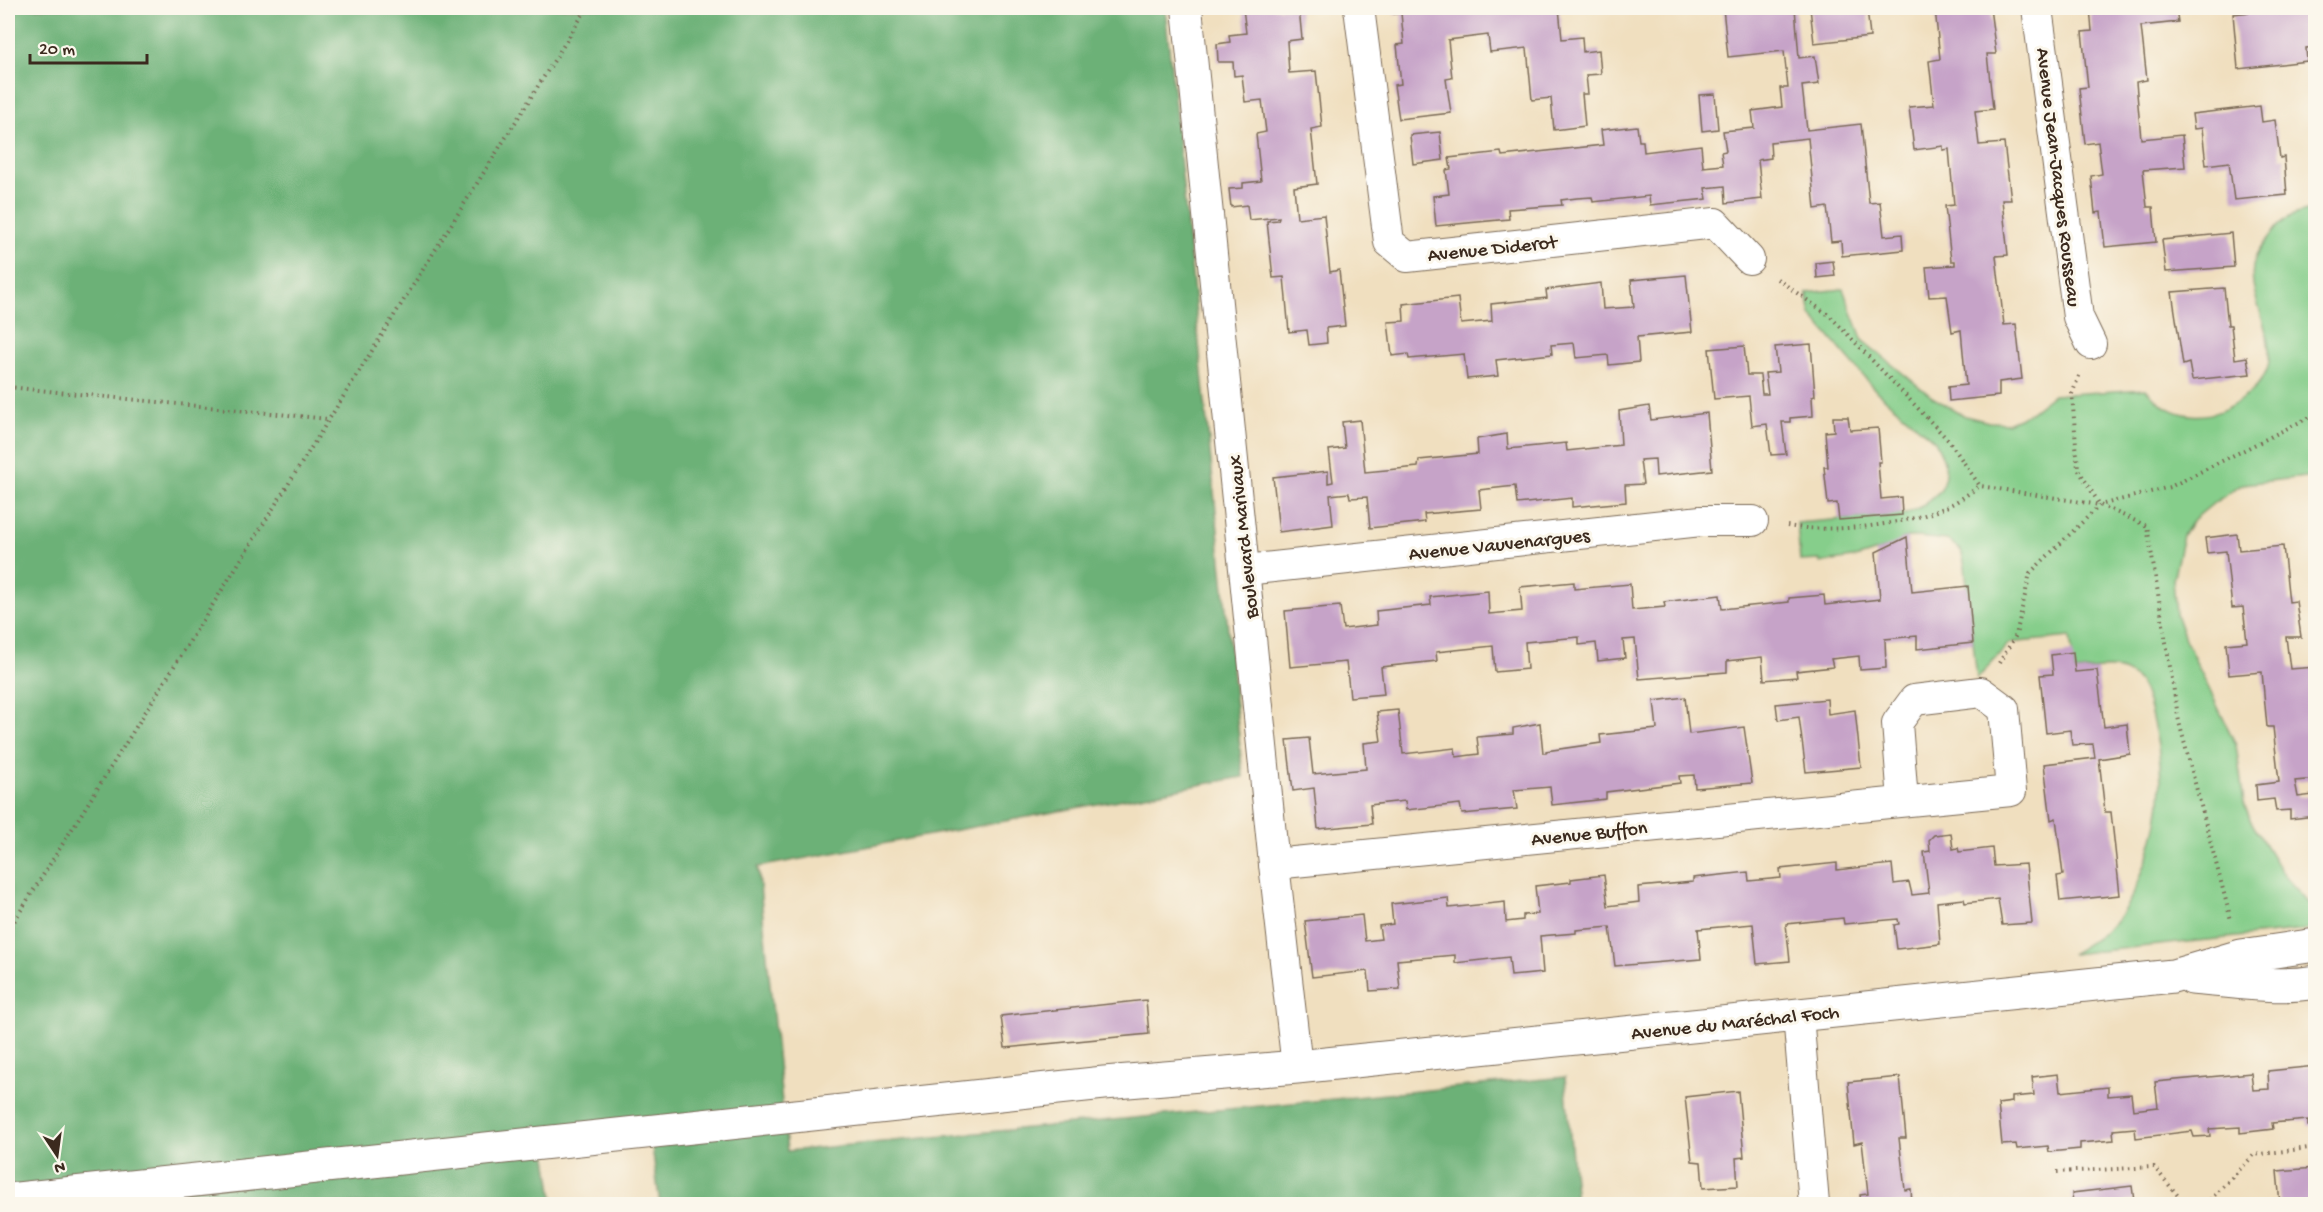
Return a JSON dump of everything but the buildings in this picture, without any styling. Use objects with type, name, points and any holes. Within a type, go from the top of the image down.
[{"type":"main road","name":"Avenue du Maréchal Foch","points":[[8,1200],[1104,1083],[1297,1067],[2173,976],[2241,957],[2316,945]]},
{"type":"main road","name":"Avenue du Maréchal Foch","points":[[2173,976],[2250,983],[2304,984],[2316,982]]},
{"type":"street","name":"Boulevard Marivaux","points":[[1187,8],[1274,864],[1297,1067]]},
{"type":"street","name":"Avenue Diderot","points":[[1359,8],[1389,242],[1407,256],[1715,223],[1749,259]]},
{"type":"street","name":"Avenue Jean-Jacques Rousseau","points":[[2037,8],[2078,317],[2091,344]]},
{"type":"street","name":"Avenue Vauvenargues","points":[[1245,570],[1701,522],[1753,521]]},
{"type":"street","name":"Avenue Buffon","points":[[1274,864],[2011,790],[2004,709],[1981,692]]},
{"type":"street","points":[[1904,801],[1897,723],[1914,700],[1981,692]]},
{"type":"street","points":[[1798,1015],[1814,1204]]},
{"type":"path","points":[[8,931],[587,8]]},
{"type":"path","points":[[1749,259],[1830,316],[1949,441],[1980,486]]},
{"type":"path","points":[[2091,344],[2072,394],[2078,469],[2100,505]]},
{"type":"path","points":[[8,387],[328,419]]},
{"type":"path","points":[[1981,692],[2016,635],[2030,573],[2100,505],[2170,487],[2316,414]]},
{"type":"path","points":[[1753,521],[1812,530],[1890,524],[1947,507],[1980,486],[2100,505],[2147,526],[2179,722],[2241,957]]},
{"type":"path","points":[[2206,1204],[2254,1155],[2316,1147]]},
{"type":"path","points":[[2057,1172],[2154,1167],[2185,1204]]},
{"type":"green space","points":[[8,8],[1165,8],[1243,777],[758,867],[787,1151],[1565,1077],[1576,1204],[660,1204],[650,1133],[545,1144],[554,1204],[8,1204]]},
{"type":"green space","points":[[2315,210],[2315,476],[2243,484],[2215,502],[2192,521],[2183,535],[2173,580],[2176,614],[2185,639],[2236,745],[2244,803],[2250,820],[2283,874],[2315,908],[2315,929],[2071,954],[2100,936],[2119,917],[2137,885],[2147,860],[2160,806],[2161,769],[2159,750],[2146,697],[2136,679],[2123,671],[2099,669],[2075,672],[2070,637],[2009,643],[1977,679],[1965,566],[1961,550],[1947,540],[1907,537],[1890,547],[1859,557],[1820,563],[1820,560],[1800,561],[1797,523],[1906,514],[1924,505],[1941,490],[1946,472],[1943,458],[1935,441],[1877,392],[1811,315],[1807,293],[1843,289],[1863,341],[1932,397],[1965,416],[1989,422],[2007,423],[2030,413],[2053,395],[2146,389],[2168,408],[2180,413],[2204,415],[2217,412],[2243,398],[2264,377],[2268,367],[2268,339],[2253,284],[2252,271],[2255,259],[2284,220],[2301,212]]}]
